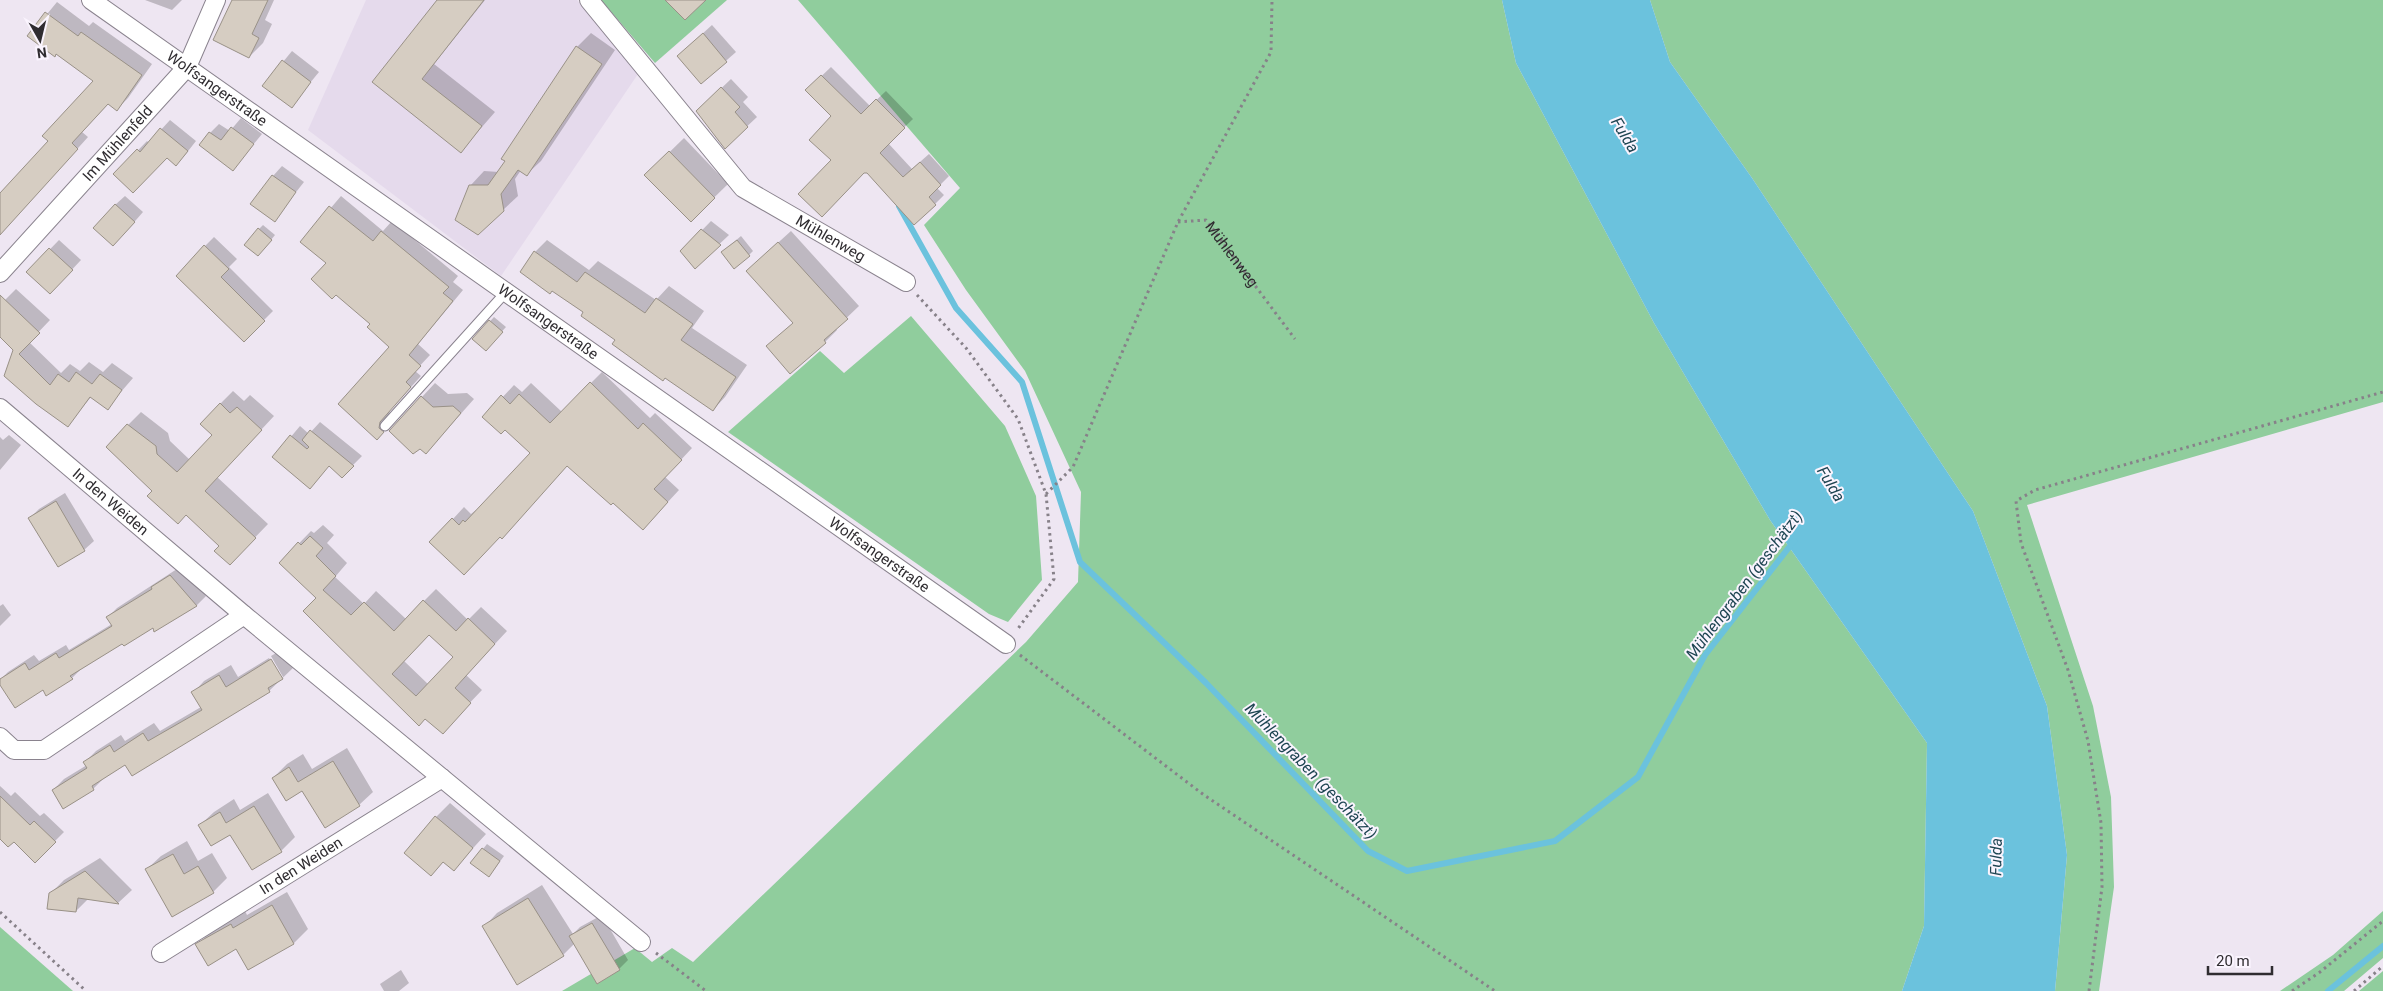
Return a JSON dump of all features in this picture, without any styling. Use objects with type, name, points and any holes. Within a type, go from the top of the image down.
[{"type":"street","name":"Wolfsangerstraße","points":[[91,0],[1006,644]]},
{"type":"street","name":"Im Mühlenfeld","points":[[0,273],[187,67],[216,0]]},
{"type":"street","name":"Mühlenweg","points":[[589,0],[743,188],[906,282]]},
{"type":"street","name":"In den Weiden","points":[[0,408],[244,615],[641,942]]},
{"type":"street","points":[[0,737],[14,750],[44,750],[244,615]]},
{"type":"street","name":"In den Weiden","points":[[161,953],[442,778]]},
{"type":"lane","points":[[385,426],[506,292]]},
{"type":"path","points":[[1046,494],[1072,467],[1178,222],[1270,52],[1272,0]]},
{"type":"path","name":"Mühlenweg","points":[[1178,222],[1206,220],[1295,339]]},
{"type":"path","points":[[906,282],[966,348],[1018,419],[1046,494],[1054,579],[1006,644],[1204,794],[1495,991]]},
{"type":"path","points":[[2088,991],[2102,887],[2101,823],[2088,741],[2068,670],[2021,543],[2016,501],[2035,490],[2383,392]]},
{"type":"path","points":[[0,912],[86,991]]},
{"type":"path","points":[[2292,991],[2320,972],[2383,921]]},
{"type":"path","points":[[641,942],[706,991]]},
{"type":"path","points":[[2354,991],[2383,966]]},
{"type":"shaded area","points":[[366,0],[577,0],[638,74],[501,276],[308,130]]},
{"type":"green space","points":[[601,0],[727,0],[655,63]]},
{"type":"green space","points":[[798,0],[1502,0],[1516,63],[1654,323],[1770,520],[1927,743],[1924,926],[1902,991],[562,991],[635,948],[652,962],[672,948],[693,962],[1026,642],[1078,582],[1081,492],[1025,371],[966,290],[924,225],[960,188]]},
{"type":"green space","points":[[1650,0],[2383,0],[2383,402],[2027,505],[2093,706],[2111,797],[2114,887],[2099,991],[2055,991],[2067,855],[2047,706],[1973,511],[1752,178],[1670,62]]},
{"type":"green space","points":[[911,316],[1005,426],[1036,496],[1042,580],[1008,622],[989,614],[728,432],[820,351],[844,373]]},
{"type":"green space","points":[[2383,911],[2383,958],[2344,991],[2280,991],[2333,955]]},
{"type":"green space","points":[[0,927],[73,991],[0,991]]},
{"type":"green space","points":[[2383,971],[2383,991],[2359,991]]},
{"type":"water","name":"Fulda","points":[[1502,0],[1650,0],[1670,62],[1752,178],[1973,511],[2047,706],[2067,855],[2055,991],[1902,991],[1924,926],[1927,743],[1770,520],[1654,323],[1516,63]]},
{"type":"building","points":[[232,0],[268,0],[252,34],[259,38],[249,58],[213,40]]},
{"type":"building","points":[[437,0],[484,0],[422,79],[482,126],[461,153],[372,82]]},
{"type":"building","points":[[665,0],[706,0],[685,20]]},
{"type":"building","points":[[45,12],[78,36],[81,32],[142,75],[117,111],[108,104],[72,143],[78,149],[0,235],[0,193],[48,141],[42,136],[93,81],[56,54],[55,57],[27,36]]},
{"type":"building","points":[[703,33],[727,62],[701,84],[677,56]]},
{"type":"building","points":[[576,46],[602,64],[527,176],[518,170],[501,194],[504,211],[478,235],[455,220],[469,185],[488,185],[505,161],[501,159]]},
{"type":"building","points":[[282,60],[311,82],[292,108],[262,86]]},
{"type":"building","points":[[821,75],[861,114],[876,99],[905,128],[880,153],[903,177],[920,162],[941,185],[929,197],[936,205],[914,225],[867,173],[864,173],[822,217],[798,194],[831,160],[809,140],[831,116],[805,90]]},
{"type":"building","points":[[721,87],[740,107],[735,112],[748,127],[725,149],[696,111]]},
{"type":"building","points":[[231,127],[254,144],[233,171],[199,145],[209,132],[221,140]]},
{"type":"building","points":[[160,128],[188,151],[176,166],[167,158],[133,193],[113,174],[137,149],[140,152]]},
{"type":"building","points":[[669,151],[715,198],[691,222],[644,175]]},
{"type":"building","points":[[272,175],[296,192],[275,222],[250,204]]},
{"type":"building","points":[[115,204],[135,222],[113,246],[93,228]]},
{"type":"building","points":[[329,206],[373,241],[381,231],[449,287],[443,293],[453,301],[409,355],[421,366],[406,382],[411,387],[380,422],[379,428],[384,432],[377,440],[338,404],[389,347],[367,327],[370,324],[336,295],[332,299],[311,279],[326,263],[300,242]]},
{"type":"building","points":[[258,228],[272,240],[258,256],[244,245]]},
{"type":"building","points":[[701,229],[721,245],[695,269],[680,251]]},
{"type":"building","points":[[737,240],[750,256],[734,269],[721,252]]},
{"type":"building","points":[[778,242],[848,319],[824,340],[826,343],[790,374],[766,346],[793,323],[746,271]]},
{"type":"building","points":[[204,245],[229,269],[221,277],[265,321],[244,342],[176,276]]},
{"type":"building","points":[[49,248],[73,270],[50,294],[26,272]]},
{"type":"building","points":[[534,251],[577,282],[585,272],[645,313],[656,298],[693,324],[681,340],[736,377],[713,411],[665,378],[663,381],[612,344],[615,340],[581,316],[583,312],[552,291],[550,294],[520,272]]},
{"type":"building","points":[[0,295],[40,333],[19,354],[50,385],[58,374],[69,382],[76,372],[92,384],[100,374],[122,390],[108,410],[90,397],[68,427],[36,404],[4,376],[13,350],[0,337]]},
{"type":"building","points":[[489,320],[503,332],[486,351],[472,339]]},
{"type":"building","points":[[590,382],[638,429],[643,423],[682,460],[654,489],[668,502],[643,530],[567,466],[502,539],[500,537],[464,575],[429,542],[452,518],[459,525],[463,520],[465,522],[530,453],[505,430],[501,434],[482,417],[501,395],[510,404],[519,394],[550,423]]},
{"type":"building","points":[[421,396],[433,407],[453,406],[461,413],[426,454],[420,449],[413,454],[389,431]]},
{"type":"building","points":[[220,403],[230,413],[237,407],[262,430],[205,491],[256,538],[230,565],[214,551],[219,546],[186,515],[178,524],[147,496],[152,491],[106,447],[127,424],[156,446],[157,454],[177,472],[212,435],[200,424]]},
{"type":"building","points":[[310,430],[354,466],[342,478],[329,466],[310,489],[272,457],[290,435],[307,449],[309,447],[302,440]]},
{"type":"building","points":[[56,501],[85,551],[58,567],[28,518]]},
{"type":"building","points":[[310,536],[323,548],[316,556],[336,576],[323,590],[351,615],[364,602],[394,631],[423,600],[456,631],[468,618],[495,644],[455,688],[471,703],[443,734],[425,719],[419,726],[303,611],[316,598],[279,563],[298,542],[301,545]],"holes":[[[429,635],[453,657],[416,696],[392,674]]]},
{"type":"building","points":[[170,575],[197,606],[154,632],[153,628],[124,646],[122,644],[70,676],[73,679],[46,696],[43,690],[15,708],[0,685],[0,679],[25,663],[29,670],[56,653],[59,658],[112,626],[106,617],[152,589],[151,587]]},
{"type":"building","points":[[271,659],[283,679],[268,688],[270,692],[132,776],[125,765],[92,786],[94,790],[63,809],[52,790],[87,768],[83,762],[110,745],[114,752],[143,733],[148,741],[202,710],[191,692],[219,675],[226,687]]},
{"type":"building","points":[[333,761],[360,806],[325,828],[302,791],[286,801],[272,778],[289,767],[298,782]]},
{"type":"building","points":[[0,796],[30,825],[34,821],[56,842],[35,863],[14,842],[8,847],[0,839]]},
{"type":"building","points":[[254,806],[282,852],[252,870],[230,835],[211,846],[198,825],[220,812],[226,823]]},
{"type":"building","points":[[435,816],[473,848],[454,871],[443,862],[431,876],[404,853]]},
{"type":"building","points":[[482,848],[500,861],[489,877],[470,863]]},
{"type":"building","points":[[173,854],[184,874],[198,866],[214,893],[172,917],[145,869]]},
{"type":"building","points":[[85,871],[119,904],[78,898],[76,912],[47,909],[49,893]]},
{"type":"building","points":[[528,898],[564,956],[517,985],[482,926]]},
{"type":"building","points":[[272,905],[294,944],[248,970],[236,949],[208,966],[195,944],[231,924],[233,928]]},
{"type":"building","points":[[592,923],[620,970],[597,984],[569,936]]},
{"type":"waterway","name":"Mühlengraben (geschätzt)","points":[[899,206],[956,308],[1022,382],[1080,562],[1206,683],[1368,851],[1407,871],[1555,841],[1638,777],[1705,655],[1794,541]]},
{"type":"waterway","points":[[2328,991],[2383,946]]}]
